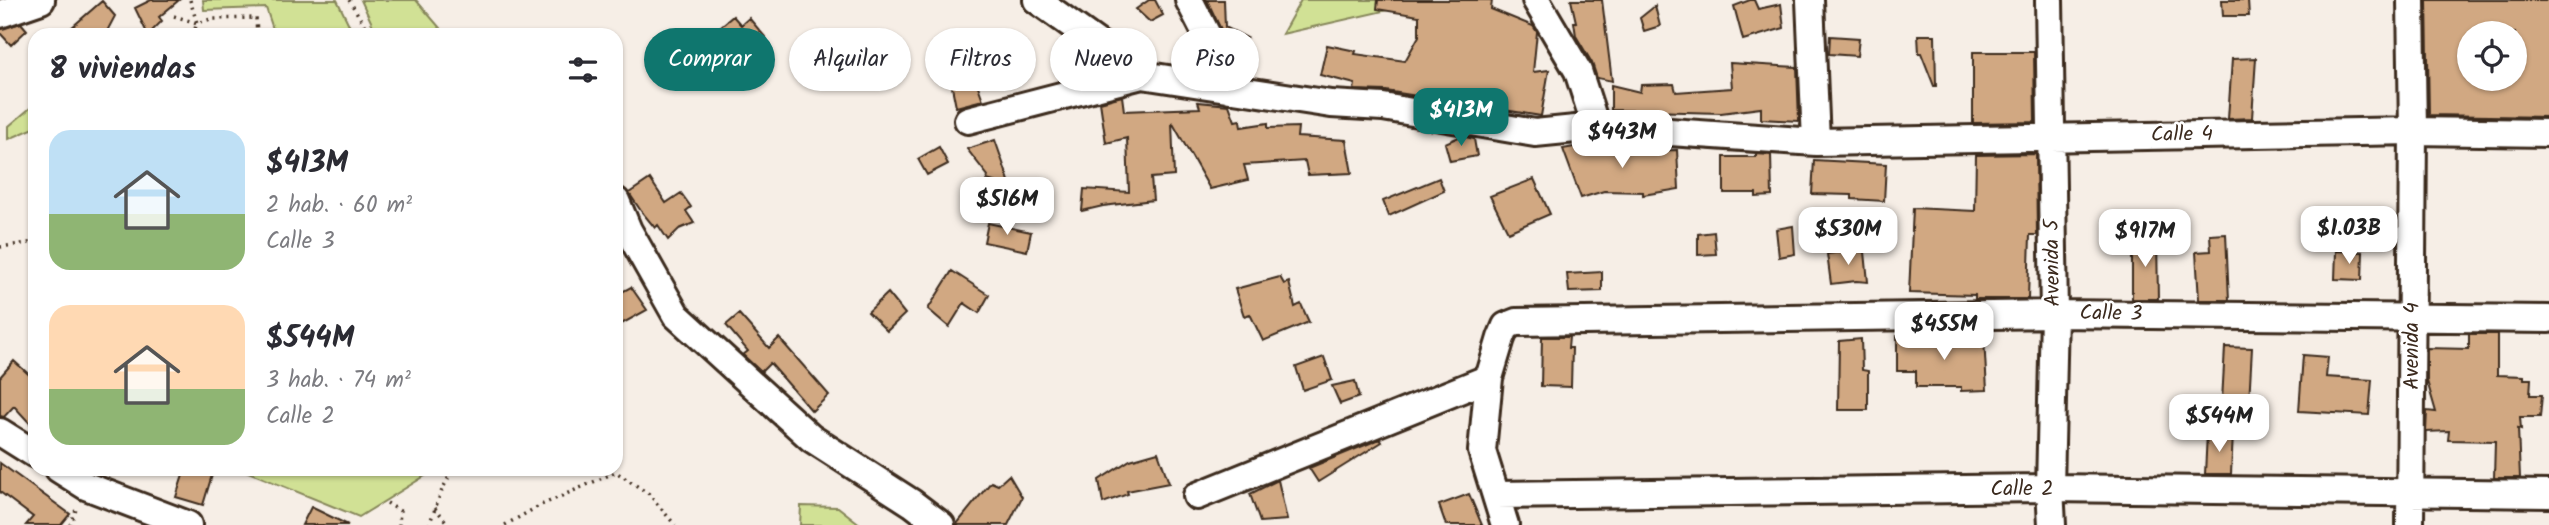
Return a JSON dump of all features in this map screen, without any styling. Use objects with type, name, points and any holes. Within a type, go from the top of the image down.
[{"type":"street","points":[[0,14],[41,0]]},
{"type":"street","points":[[1037,0],[1077,28]]},
{"type":"street","points":[[1189,0],[1203,28]]},
{"type":"street","points":[[1536,0],[1578,71],[1596,127]]},
{"type":"street","points":[[1810,0],[1816,142]]},
{"type":"street","name":"Avenida 5","points":[[2049,0],[2054,314],[2050,488],[2052,525]]},
{"type":"street","name":"Avenida 4","points":[[2410,525],[2413,131],[2411,0]]},
{"type":"street","points":[[968,120],[1081,91]]},
{"type":"street","name":"Calle 4","points":[[1243,91],[1331,104],[1383,107],[1535,133],[1596,127],[1816,142],[2413,131],[2549,132]]},
{"type":"street","points":[[623,218],[676,315],[811,438],[912,503],[941,525]]},
{"type":"street","name":"Calle 3","points":[[1489,378],[1506,326],[1516,322],[2054,314],[2549,319]]},
{"type":"street","points":[[1197,496],[1489,378],[1482,451],[1505,525]]},
{"type":"street","points":[[0,432],[28,450]]},
{"type":"street","points":[[70,476],[86,486],[188,525]]},
{"type":"street","name":"Calle 2","points":[[1496,495],[2050,488],[2549,494]]},
{"type":"path","points":[[190,0],[197,23],[195,28]]},
{"type":"path","points":[[349,0],[368,28]]},
{"type":"path","points":[[174,16],[197,23],[211,19],[256,18],[257,28]]},
{"type":"path","points":[[0,247],[28,243]]},
{"type":"path","points":[[429,525],[450,476]]},
{"type":"path","points":[[505,525],[539,506],[607,476]]},
{"type":"path","points":[[622,476],[649,494],[675,525]]},
{"type":"path","points":[[387,503],[400,511],[399,525]]},
{"type":"path","points":[[435,508],[449,525]]},
{"type":"green space","points":[[203,0],[337,0],[351,28],[273,28],[266,8],[204,10]]},
{"type":"green space","points":[[361,0],[416,0],[440,28],[378,28],[373,26]]},
{"type":"green space","points":[[1301,0],[1392,0],[1388,10],[1282,34]]},
{"type":"green space","points":[[28,110],[28,131],[9,139],[9,126]]},
{"type":"green space","points":[[258,476],[425,476],[359,517]]},
{"type":"green space","points":[[801,506],[838,507],[861,525],[800,525]]},
{"type":"building","points":[[151,0],[179,0],[159,17],[162,21],[155,28],[145,28],[135,8]]},
{"type":"building","points":[[1149,0],[1155,0],[1163,15],[1150,22],[1136,9]]},
{"type":"building","points":[[1207,0],[1224,0],[1227,28],[1220,28]]},
{"type":"building","points":[[1378,0],[1492,0],[1491,9],[1533,26],[1537,32],[1533,72],[1549,70],[1541,116],[1386,91],[1354,90],[1355,84],[1320,75],[1327,45],[1356,51],[1355,54],[1405,61],[1419,36],[1419,16],[1377,9]]},
{"type":"building","points":[[1571,0],[1602,0],[1612,81],[1597,78],[1592,63],[1576,36]]},
{"type":"building","points":[[1754,0],[1758,9],[1781,4],[1784,28],[1743,40],[1734,6]]},
{"type":"building","points":[[2222,0],[2248,0],[2249,16],[2223,16]]},
{"type":"building","points":[[2427,0],[2549,0],[2549,117],[2429,115]]},
{"type":"building","points":[[102,1],[115,16],[109,28],[71,28]]},
{"type":"building","points":[[1655,6],[1660,26],[1644,31],[1640,18]]},
{"type":"building","points":[[733,16],[741,25],[749,18],[758,28],[721,28]]},
{"type":"building","points":[[21,23],[27,30],[11,45],[0,33],[0,29]]},
{"type":"building","points":[[1918,35],[1935,35],[1936,86],[1919,53]]},
{"type":"building","points":[[1830,36],[1859,38],[1857,56],[1829,54]]},
{"type":"building","points":[[1973,52],[2034,52],[2035,122],[1973,123]]},
{"type":"building","points":[[2256,58],[2252,118],[2228,119],[2232,59]]},
{"type":"building","points":[[1730,63],[1797,67],[1799,121],[1761,119],[1761,108],[1721,113],[1611,110],[1611,85],[1640,92],[1641,85],[1674,84],[1676,92],[1732,88]]},
{"type":"building","points":[[953,91],[980,91],[983,100],[956,107]]},
{"type":"building","points":[[1122,96],[1124,111],[1200,108],[1198,102],[1229,105],[1235,121],[1240,120],[1241,127],[1268,123],[1268,128],[1298,127],[1297,137],[1346,140],[1352,173],[1308,175],[1305,161],[1244,165],[1248,180],[1210,189],[1172,122],[1174,176],[1151,178],[1153,200],[1082,211],[1084,189],[1129,192],[1127,138],[1106,143],[1100,102]]},
{"type":"building","points":[[1461,136],[1474,139],[1477,156],[1450,161],[1445,143]]},
{"type":"building","points":[[995,140],[1011,187],[987,180],[988,176],[967,149]]},
{"type":"building","points":[[1590,144],[1592,148],[1617,144],[1619,152],[1677,150],[1679,189],[1643,195],[1643,192],[1604,191],[1581,198],[1563,149]]},
{"type":"building","points":[[939,147],[948,164],[927,175],[918,159]]},
{"type":"building","points":[[1756,154],[1771,155],[1772,196],[1724,193],[1724,157],[1756,157]]},
{"type":"building","points":[[2036,154],[2037,235],[2030,235],[2028,299],[1975,299],[1975,295],[1909,293],[1913,208],[1975,211],[1976,155]]},
{"type":"building","points":[[1814,160],[1886,164],[1884,201],[1852,199],[1852,195],[1812,194]]},
{"type":"building","points":[[1439,178],[1444,191],[1389,216],[1383,201]]},
{"type":"building","points":[[650,179],[666,203],[681,193],[691,207],[686,211],[694,223],[679,229],[668,240],[658,225],[655,228],[629,193]]},
{"type":"building","points":[[1534,179],[1550,214],[1508,232],[1490,196]]},
{"type":"building","points":[[988,223],[1031,232],[1027,251],[984,242]]},
{"type":"building","points":[[1793,226],[1795,254],[1779,257],[1776,229]]},
{"type":"building","points":[[1714,232],[1716,254],[1698,255],[1698,234]]},
{"type":"building","points":[[2226,234],[2229,300],[2199,300],[2196,252],[2211,251],[2210,235]]},
{"type":"building","points":[[2132,238],[2157,238],[2158,299],[2132,299]]},
{"type":"building","points":[[2336,251],[2363,252],[2362,280],[2335,279]]},
{"type":"building","points":[[1865,252],[1868,282],[1831,284],[1827,254]]},
{"type":"building","points":[[952,271],[989,295],[979,313],[964,303],[949,327],[928,309]]},
{"type":"building","points":[[1602,272],[1602,291],[1569,292],[1567,274]]},
{"type":"building","points":[[1280,277],[1284,284],[1289,282],[1295,307],[1301,304],[1309,322],[1263,341],[1250,314],[1244,316],[1235,289]]},
{"type":"building","points":[[631,287],[647,310],[623,323],[623,291]]},
{"type":"building","points":[[888,293],[905,314],[887,331],[868,312]]},
{"type":"building","points":[[739,314],[769,348],[779,338],[829,395],[812,411],[770,363],[761,372],[743,355],[748,351],[726,325]]},
{"type":"building","points":[[2469,334],[2497,334],[2497,375],[2524,376],[2524,379],[2531,379],[2530,395],[2542,395],[2540,417],[2520,417],[2520,478],[2494,478],[2495,441],[2448,440],[2449,431],[2426,432],[2427,411],[2436,412],[2427,381],[2427,348],[2469,349]]},
{"type":"building","points":[[1897,335],[1934,335],[1934,342],[1984,338],[1987,390],[1916,387],[1916,371],[1897,371]]},
{"type":"building","points":[[1542,337],[1569,337],[1568,348],[1572,348],[1571,387],[1541,386]]},
{"type":"building","points":[[1861,339],[1862,370],[1868,371],[1868,410],[1838,410],[1839,341]]},
{"type":"building","points":[[2225,347],[2252,348],[2249,402],[2222,401]]},
{"type":"building","points":[[2303,355],[2328,357],[2326,377],[2372,380],[2369,415],[2299,411]]},
{"type":"building","points":[[1324,357],[1332,380],[1303,390],[1296,367]]},
{"type":"building","points":[[14,361],[28,374],[28,421],[14,406],[4,417],[0,416],[0,377]]},
{"type":"building","points":[[1355,381],[1359,397],[1340,404],[1332,386]]},
{"type":"building","points":[[2207,433],[2233,434],[2231,474],[2205,474]]},
{"type":"building","points":[[1380,439],[1382,442],[1318,482],[1309,468]]},
{"type":"building","points":[[1158,452],[1169,483],[1127,491],[1128,494],[1103,503],[1099,480],[1130,460]]},
{"type":"building","points":[[0,463],[70,514],[61,525],[26,525],[33,517],[0,492]]},
{"type":"building","points":[[1009,475],[1022,497],[1008,525],[956,525],[991,482],[998,485]]},
{"type":"building","points":[[183,476],[212,476],[203,505],[176,497]]},
{"type":"building","points":[[1278,480],[1287,520],[1260,522],[1250,494]]},
{"type":"building","points":[[1469,494],[1482,525],[1446,525],[1439,505]]},
{"type":"building","points":[[311,507],[348,525],[302,525]]}]
